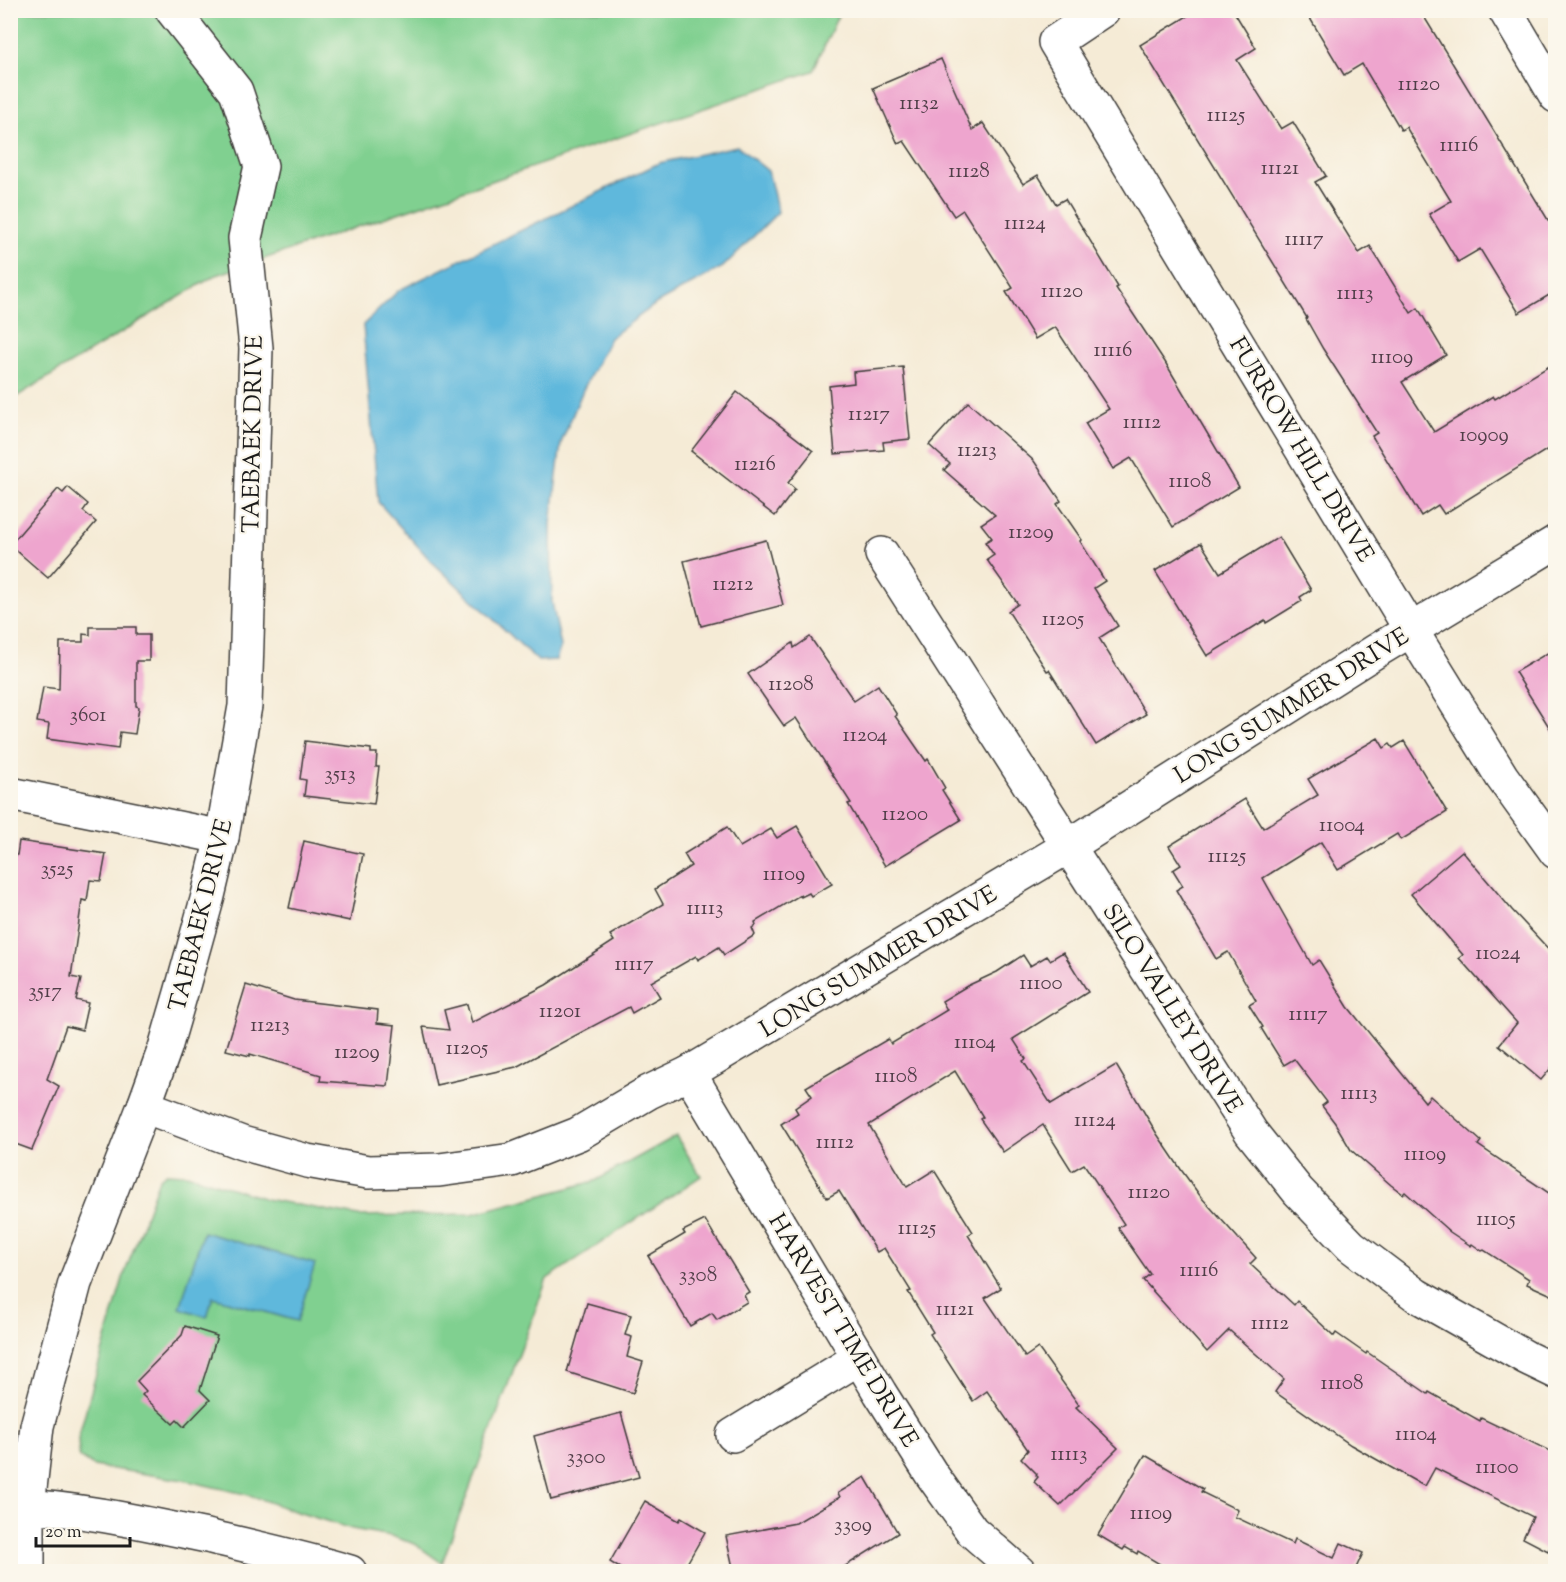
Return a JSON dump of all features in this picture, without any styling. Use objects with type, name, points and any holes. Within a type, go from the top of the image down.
[{"type":"street","name":"TAEBAEK DRIVE","points":[[28,1572],[19,1505],[37,1426],[75,1283],[144,1106],[178,1004],[222,837],[245,706],[256,348],[245,238],[261,166],[236,91],[172,10]]},
{"type":"street","name":"FURROW HILL DRIVE","points":[[1103,10],[1055,42],[1411,630],[1502,777],[1556,852]]},
{"type":"street","points":[[1505,10],[1556,96]]},
{"type":"street","name":"LONG SUMMER DRIVE","points":[[144,1106],[242,1143],[307,1161],[369,1172],[439,1170],[512,1160],[578,1134],[649,1092],[689,1073],[1070,846],[1411,630],[1556,542]]},
{"type":"street","name":"SILO VALLEY DRIVE","points":[[882,554],[1251,1131],[1298,1191],[1352,1246],[1416,1295],[1556,1372]]},
{"type":"street","points":[[10,794],[222,837]]},
{"type":"street","name":"HARVEST TIME DRIVE","points":[[689,1073],[859,1358],[932,1475],[972,1531],[1019,1572]]},
{"type":"street","points":[[733,1435],[859,1358]]},
{"type":"street","points":[[19,1505],[99,1515],[160,1526],[311,1560],[350,1572]]},
{"type":"green space","points":[[11,11],[840,11],[813,71],[214,276],[11,400]]},
{"type":"green space","points":[[676,1136],[701,1176],[547,1279],[442,1563],[415,1544],[391,1536],[352,1529],[249,1495],[183,1480],[94,1466],[79,1457],[78,1438],[123,1278],[159,1179],[166,1173],[187,1174],[266,1199],[358,1216],[472,1214],[595,1181]]},
{"type":"water","points":[[737,146],[768,171],[778,212],[723,267],[657,303],[610,338],[583,390],[561,443],[551,524],[552,602],[561,646],[556,660],[538,661],[431,561],[378,502],[363,325],[399,290],[659,163]]},
{"type":"water","points":[[203,1232],[315,1264],[297,1321],[213,1297],[207,1317],[180,1308]]},
{"type":"building","points":[[1197,10],[1233,10],[1256,48],[1237,60],[1281,129],[1293,122],[1326,176],[1315,182],[1359,253],[1370,246],[1411,313],[1418,308],[1446,355],[1402,382],[1434,432],[1493,396],[1495,399],[1556,362],[1556,444],[1444,514],[1438,505],[1421,516],[1372,436],[1377,433],[1323,349],[1307,318],[1140,45]]},
{"type":"building","points":[[1305,10],[1420,10],[1556,233],[1556,291],[1519,313],[1480,249],[1458,262],[1429,214],[1451,201],[1406,127],[1401,130],[1362,64],[1344,75]]},
{"type":"building","points":[[941,59],[972,130],[983,123],[1023,184],[1038,175],[1056,204],[1065,199],[1118,287],[1116,288],[1165,362],[1239,487],[1173,527],[1131,458],[1113,469],[1085,423],[1109,409],[1055,327],[1035,339],[1006,292],[1013,288],[963,210],[954,216],[904,141],[898,144],[873,88]]},
{"type":"building","points":[[903,367],[910,439],[883,442],[884,450],[835,454],[829,386],[854,383],[853,372]]},
{"type":"building","points":[[737,392],[813,451],[788,483],[795,489],[775,516],[691,451]]},
{"type":"building","points":[[968,402],[1034,461],[1061,501],[1057,504],[1082,540],[1080,541],[1105,581],[1094,588],[1118,626],[1099,638],[1146,714],[1096,745],[1049,670],[1047,671],[1008,611],[1018,604],[987,560],[994,555],[985,542],[992,538],[981,524],[995,515],[944,470],[950,464],[929,445]]},
{"type":"building","points":[[68,487],[88,504],[83,511],[96,522],[48,578],[10,545],[58,489],[63,493]]},
{"type":"building","points":[[1279,537],[1311,590],[1300,597],[1302,601],[1266,623],[1265,620],[1207,656],[1155,571],[1201,543],[1220,573]]},
{"type":"building","points":[[766,540],[783,605],[701,626],[684,561]]},
{"type":"building","points":[[90,627],[136,627],[136,635],[149,635],[149,661],[136,661],[136,706],[139,707],[135,734],[120,732],[118,749],[47,739],[49,724],[37,722],[43,687],[59,689],[60,642],[83,642],[83,634],[90,635]]},
{"type":"building","points":[[810,637],[854,701],[878,685],[897,715],[895,716],[926,761],[928,759],[945,788],[942,790],[961,820],[885,866],[848,804],[851,803],[796,718],[784,726],[748,674],[793,643],[794,648]]},
{"type":"building","points":[[1556,648],[1556,738],[1515,672]]},
{"type":"building","points":[[1378,738],[1384,748],[1390,744],[1393,748],[1404,741],[1447,812],[1401,840],[1397,834],[1338,870],[1321,842],[1263,878],[1312,965],[1319,960],[1348,1007],[1425,1102],[1430,1096],[1481,1141],[1478,1145],[1556,1198],[1556,1297],[1527,1284],[1529,1279],[1484,1250],[1472,1244],[1471,1246],[1450,1232],[1405,1192],[1403,1194],[1391,1185],[1351,1150],[1322,1106],[1327,1102],[1294,1059],[1284,1065],[1261,1028],[1263,1027],[1249,1005],[1256,1001],[1228,952],[1216,959],[1176,890],[1183,886],[1173,870],[1181,865],[1169,846],[1245,799],[1263,828],[1318,795],[1308,779]]},
{"type":"building","points":[[305,741],[371,749],[371,753],[377,753],[376,767],[379,767],[374,804],[304,796],[306,780],[300,779]]},
{"type":"building","points":[[797,826],[832,884],[811,896],[809,893],[801,897],[800,895],[755,922],[756,925],[752,928],[755,935],[724,955],[719,947],[698,960],[696,956],[651,982],[660,997],[632,1013],[629,1007],[516,1067],[436,1085],[423,1027],[449,1030],[444,1010],[467,1004],[472,1023],[546,985],[614,941],[610,935],[663,904],[655,889],[691,866],[684,854],[727,827],[740,847],[771,829],[777,838]]},
{"type":"building","points":[[19,841],[106,854],[101,881],[90,880],[87,901],[82,900],[71,977],[81,979],[76,1000],[88,1003],[82,1030],[66,1026],[47,1079],[59,1086],[32,1150],[10,1142],[10,855],[17,855]]},
{"type":"building","points":[[304,841],[363,854],[350,921],[289,908]]},
{"type":"building","points":[[1462,851],[1556,957],[1556,1062],[1541,1080],[1499,1045],[1517,1023],[1459,958],[1463,955],[1411,894]]},
{"type":"building","points":[[1063,952],[1088,992],[1013,1039],[1026,1059],[1023,1061],[1051,1104],[1116,1065],[1182,1171],[1201,1197],[1256,1258],[1250,1264],[1294,1305],[1297,1301],[1334,1336],[1336,1333],[1366,1354],[1367,1352],[1428,1394],[1429,1392],[1480,1421],[1481,1418],[1556,1454],[1556,1535],[1548,1551],[1523,1538],[1533,1517],[1435,1468],[1425,1486],[1422,1485],[1351,1445],[1275,1392],[1284,1379],[1229,1330],[1207,1352],[1143,1280],[1150,1274],[1118,1228],[1124,1224],[1084,1164],[1072,1171],[1043,1125],[1003,1152],[980,1119],[983,1117],[955,1071],[869,1125],[907,1187],[934,1170],[973,1232],[968,1235],[1001,1288],[985,1298],[1025,1357],[1038,1348],[1079,1405],[1076,1407],[1118,1448],[1060,1506],[1034,1482],[1038,1477],[1037,1474],[1021,1458],[1028,1450],[987,1391],[973,1401],[930,1334],[933,1332],[884,1248],[877,1252],[839,1191],[827,1198],[781,1124],[798,1113],[795,1108],[812,1096],[806,1087],[888,1039],[891,1044],[947,1010],[942,1001],[997,972],[1023,955],[1030,966],[1047,956],[1050,960]]},
{"type":"building","points":[[246,985],[294,1000],[378,1010],[377,1023],[395,1025],[388,1086],[320,1081],[321,1075],[250,1054],[250,1056],[226,1050]]},
{"type":"building","points":[[705,1220],[749,1292],[744,1295],[747,1302],[717,1320],[712,1313],[690,1326],[648,1256],[685,1234],[683,1231]]},
{"type":"building","points":[[587,1303],[631,1315],[625,1335],[632,1337],[627,1357],[643,1362],[633,1393],[567,1372]]},
{"type":"building","points":[[185,1326],[217,1336],[200,1390],[210,1400],[184,1427],[177,1420],[173,1424],[142,1395],[146,1391],[137,1381],[182,1335]]},
{"type":"building","points":[[621,1413],[639,1477],[551,1500],[534,1436]]},
{"type":"building","points":[[1145,1455],[1203,1489],[1201,1492],[1238,1510],[1235,1517],[1293,1544],[1295,1539],[1334,1558],[1341,1543],[1363,1553],[1356,1568],[1363,1572],[1173,1572],[1138,1551],[1137,1554],[1125,1547],[1123,1550],[1098,1535]]},
{"type":"building","points":[[865,1477],[898,1533],[836,1572],[734,1572],[726,1536],[796,1523],[840,1497],[838,1493]]},
{"type":"building","points":[[645,1501],[679,1521],[681,1518],[705,1532],[682,1572],[626,1572],[610,1562]]}]
